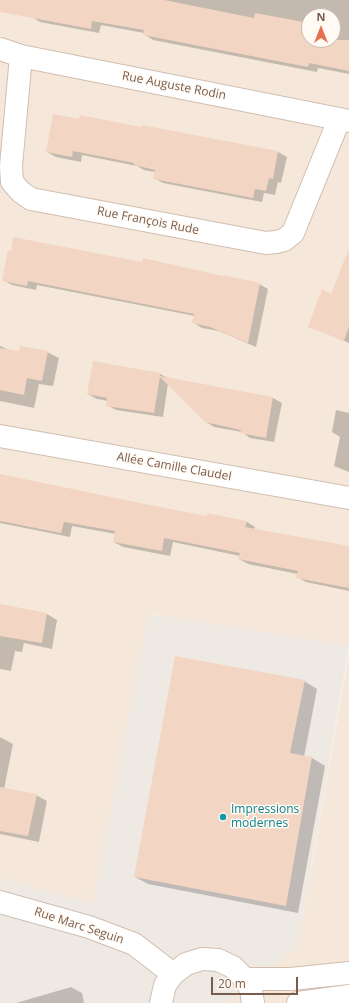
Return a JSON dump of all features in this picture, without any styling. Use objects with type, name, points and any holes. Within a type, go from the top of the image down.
[{"type":"street","name":"Rue Auguste Rodin","points":[[0,49],[21,56],[344,120]]},
{"type":"street","name":"Rue François Rude","points":[[21,56],[11,166],[12,182],[21,192],[31,199],[266,243],[284,240],[293,232],[344,120]]},
{"type":"street","name":"Allée Camille Claudel","points":[[0,436],[349,498]]},
{"type":"street","name":"Rue Marc Seguin","points":[[0,902],[89,927],[134,944],[173,974]]},
{"type":"street","points":[[161,1003],[165,985],[173,974],[186,964],[202,959],[218,960],[233,967],[245,979],[251,990],[253,1003]]},
{"type":"street","points":[[245,979],[291,979],[349,973]]},
{"type":"street","points":[[298,1003],[349,996]]},
{"type":"shaded area","points":[[0,0],[349,0],[349,646],[149,614],[93,905],[0,878]]},
{"type":"shaded area","points":[[148,614],[349,646],[298,946],[227,1003],[0,1003],[0,878],[93,904]]},
{"type":"shaded area","points":[[349,651],[349,1003],[227,1003],[298,946]]},
{"type":"building","points":[[0,0],[164,0],[254,18],[255,13],[301,22],[301,48],[341,48],[341,40],[349,40],[349,71],[309,63],[308,67],[143,35],[144,30],[92,21],[91,29],[0,12]]},
{"type":"building","points":[[53,114],[79,119],[80,115],[141,127],[142,125],[278,151],[273,179],[269,178],[266,191],[255,189],[253,198],[153,179],[155,170],[134,165],[134,163],[73,151],[72,157],[46,152]]},
{"type":"building","points":[[13,237],[142,262],[143,258],[260,283],[248,343],[210,327],[192,323],[194,314],[28,281],[27,286],[2,281],[8,250],[11,251]]},
{"type":"building","points":[[348,251],[349,326],[344,341],[308,327],[322,289],[331,294]]},
{"type":"building","points":[[20,346],[48,351],[42,381],[27,378],[24,395],[0,390],[0,348],[19,351]]},
{"type":"building","points":[[93,361],[160,373],[160,376],[273,397],[266,438],[240,433],[241,430],[205,422],[160,377],[154,413],[106,406],[107,398],[87,394]]},
{"type":"building","points":[[0,474],[207,516],[207,513],[247,521],[245,527],[349,546],[349,588],[296,578],[298,571],[238,559],[240,553],[164,538],[162,551],[113,542],[115,531],[64,522],[61,533],[0,521]]},
{"type":"building","points":[[0,604],[47,613],[42,643],[0,636]]},
{"type":"building","name":"Impressions modernes","points":[[175,656],[305,680],[290,753],[312,757],[286,906],[134,877]]},
{"type":"building","points":[[0,787],[37,794],[28,836],[0,831]]},
{"type":"place","name":"Impressions modernes","points":[[223,817]]}]
